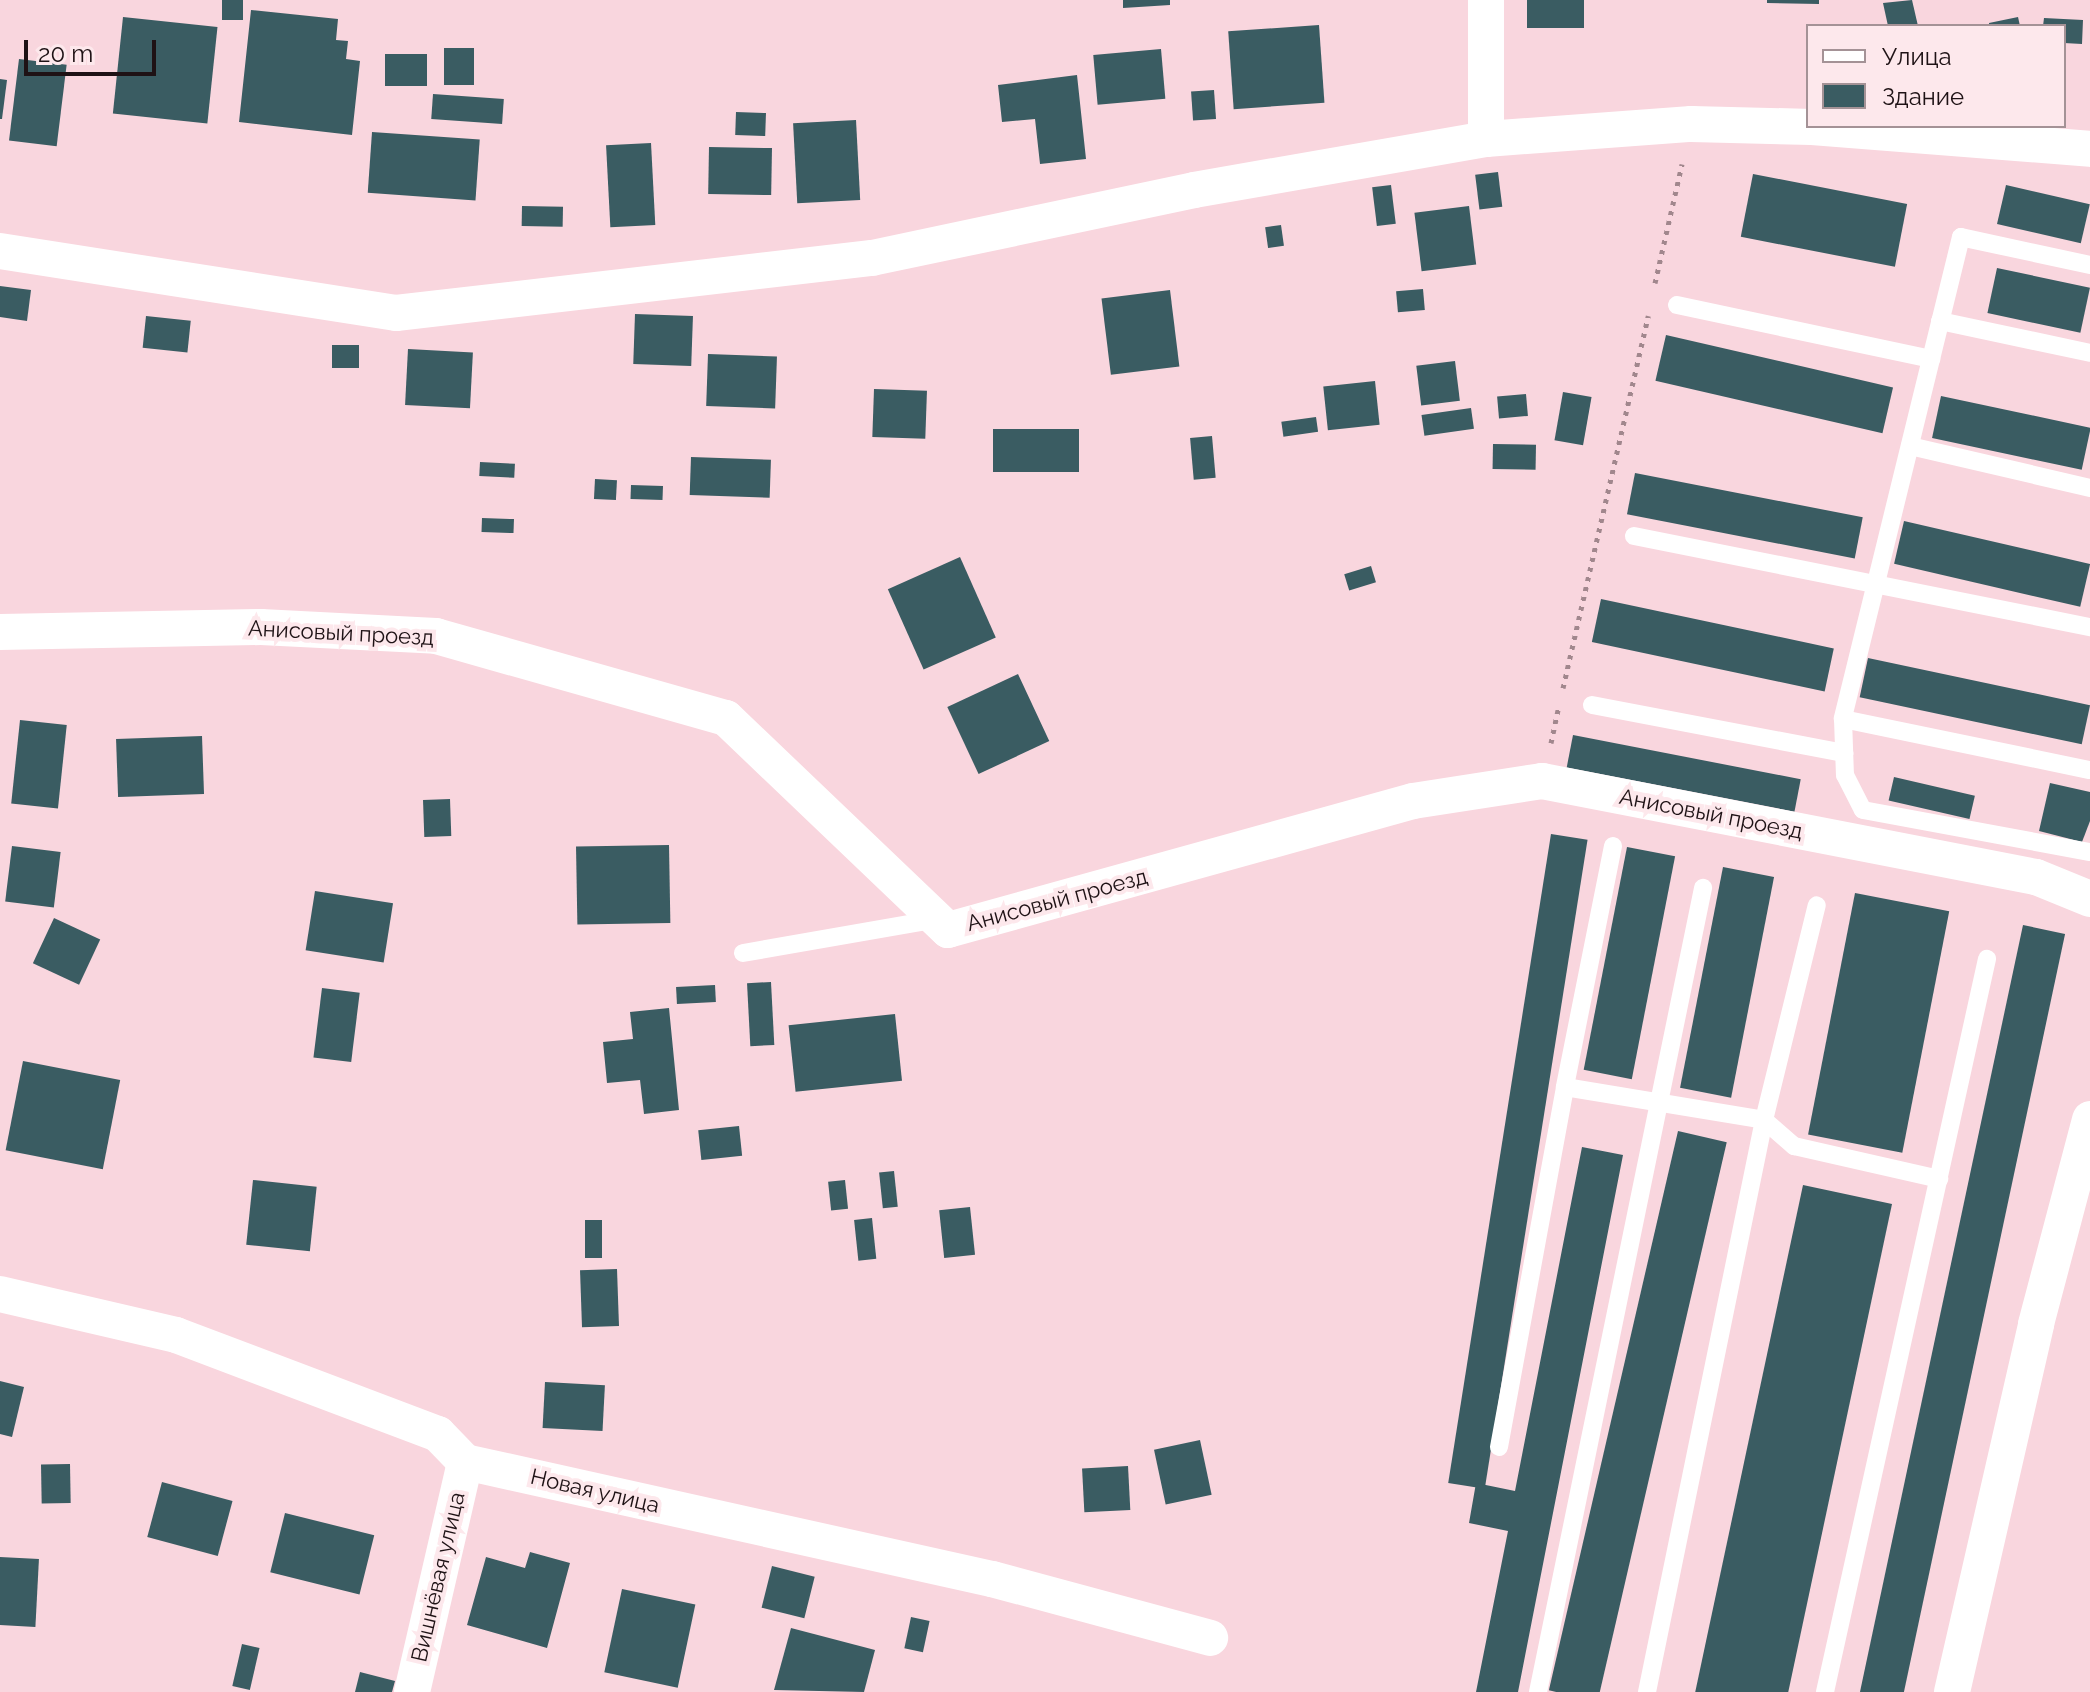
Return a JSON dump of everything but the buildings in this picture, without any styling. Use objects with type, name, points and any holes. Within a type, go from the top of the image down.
[{"type":"street","points":[[1486,0],[1486,139]]},
{"type":"street","points":[[0,251],[396,313],[872,258],[1194,190],[1486,139],[1691,124],[1806,127]]},
{"type":"street","points":[[1825,128],[2090,149]]},
{"type":"street","name":"Анисовый проезд","points":[[0,632],[261,627],[436,636],[601,680],[726,718],[948,930],[1413,801],[1542,781],[2036,877],[2090,899]]},
{"type":"street","points":[[1952,1692],[2036,1324],[2090,1119]]},
{"type":"street","points":[[0,1294],[176,1335],[438,1434],[465,1462]]},
{"type":"street","name":"Новая улица","points":[[465,1462],[992,1579],[1210,1638]]},
{"type":"street","name":"Вишнёвая улица","points":[[412,1692],[465,1462]]},
{"type":"lane","points":[[2090,265],[1961,237],[1843,719],[1845,775],[1863,810],[2090,852]]},
{"type":"lane","points":[[1677,305],[1931,359]]},
{"type":"lane","points":[[1940,321],[2090,353]]},
{"type":"lane","points":[[1910,446],[2090,488]]},
{"type":"lane","points":[[1634,536],[2090,627]]},
{"type":"lane","points":[[1592,705],[1844,753]]},
{"type":"lane","points":[[1843,719],[2090,770]]},
{"type":"lane","points":[[1499,1447],[1613,846]]},
{"type":"lane","points":[[1538,1692],[1703,888]]},
{"type":"lane","points":[[1647,1692],[1764,1120],[1817,905]]},
{"type":"lane","points":[[743,953],[937,919]]},
{"type":"lane","points":[[1825,1692],[1987,959]]},
{"type":"lane","points":[[1565,1087],[1764,1120],[1794,1146],[1939,1179]]},
{"type":"path","points":[[1653,292],[1691,124]]},
{"type":"path","points":[[1542,781],[1650,307]]}]
